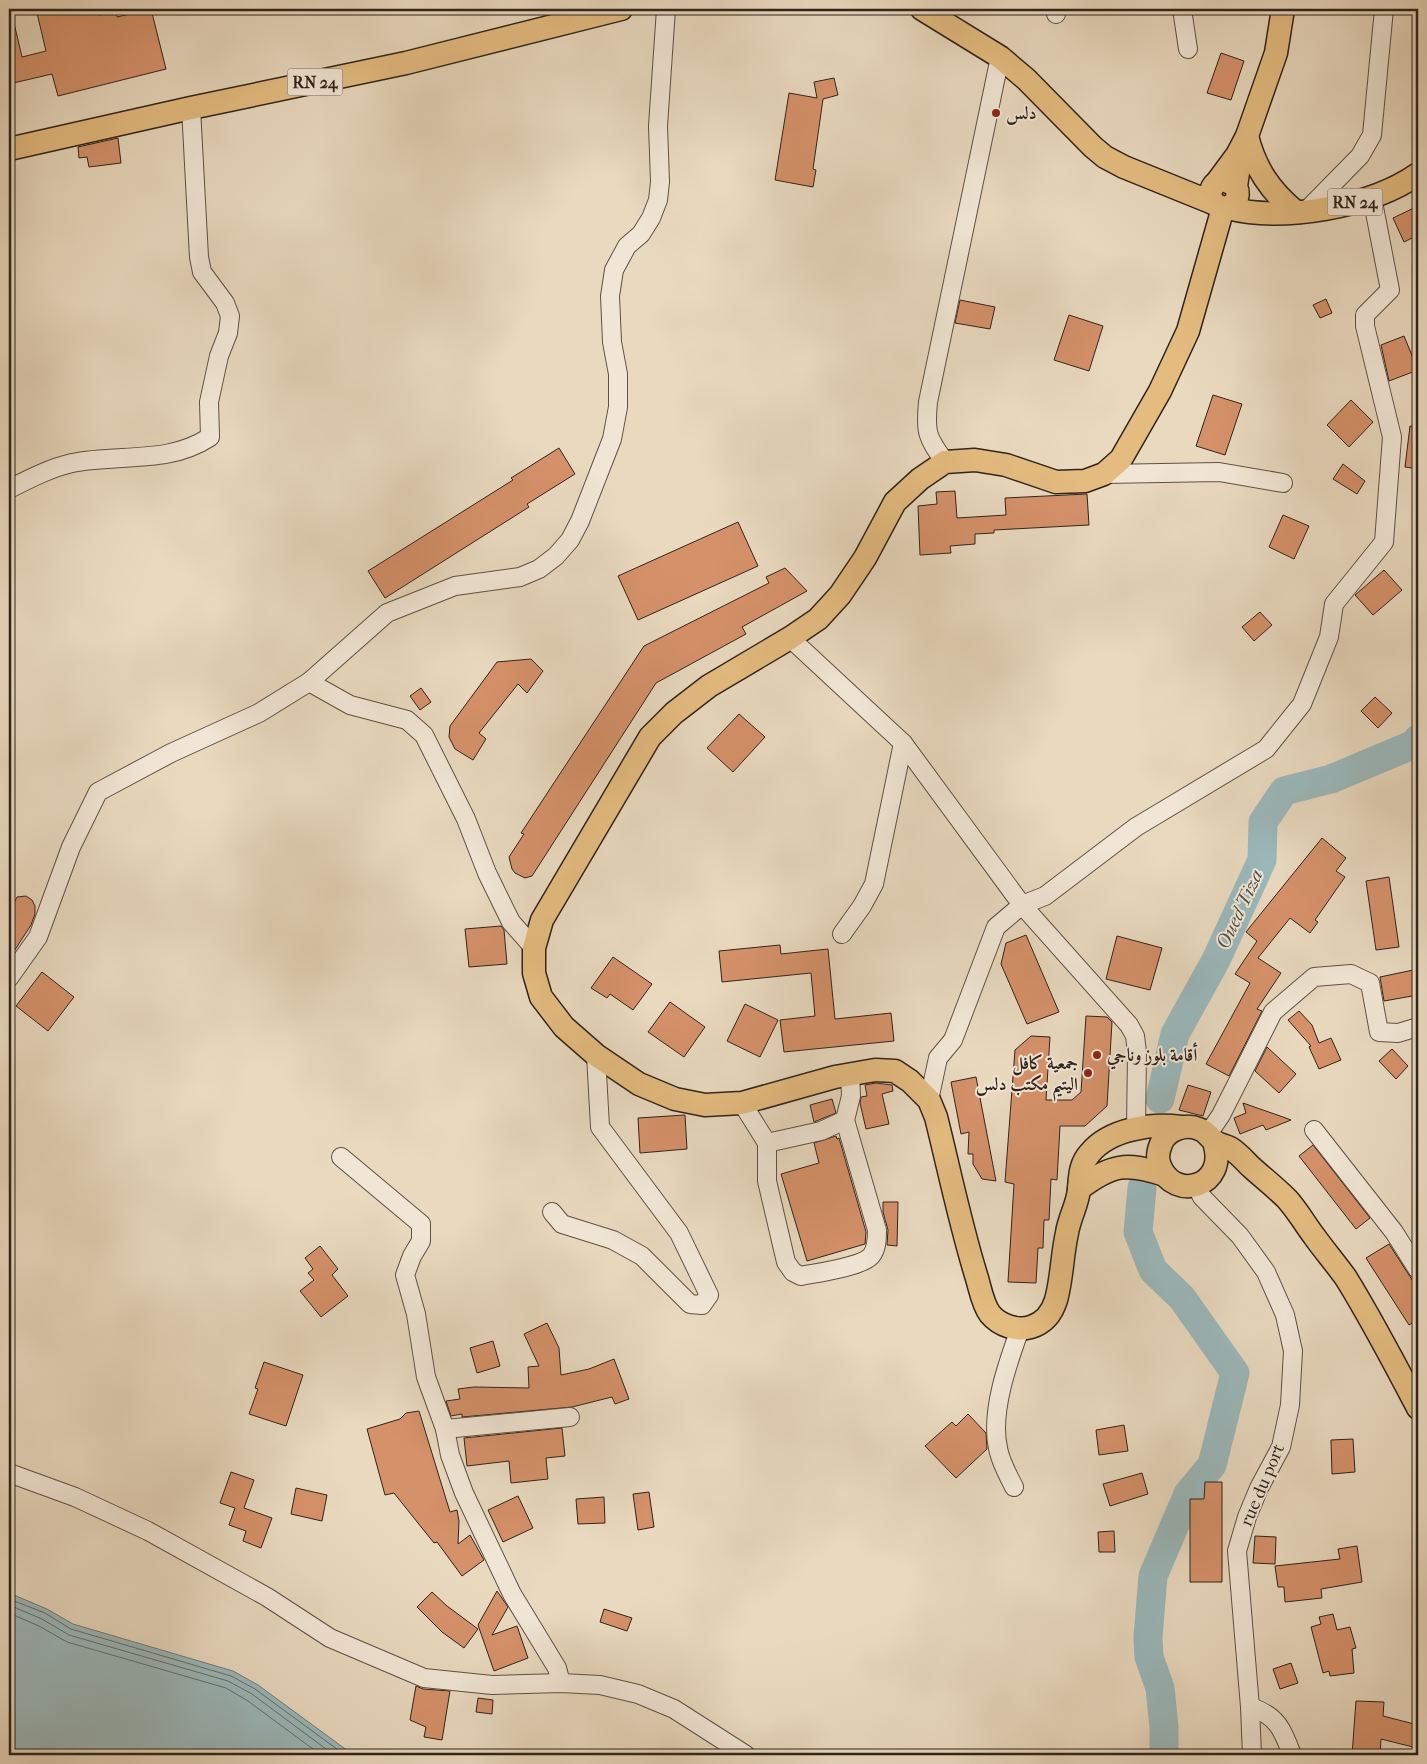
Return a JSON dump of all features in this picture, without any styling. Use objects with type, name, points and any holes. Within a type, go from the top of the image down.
[{"type":"main road","name":"RN 24","points":[[9,149],[191,108],[406,63],[584,13],[621,9]]},
{"type":"main road","points":[[1283,9],[1276,53],[1224,195],[1214,243],[1188,331],[1160,391],[1121,459],[1104,474],[1085,481],[1056,482],[1006,465],[975,460],[945,462],[920,479],[895,502],[865,558],[840,595],[818,619],[790,638],[709,686],[674,713],[650,737],[542,920],[534,948],[534,973],[541,998],[564,1026],[596,1055],[639,1084],[676,1099],[705,1105],[742,1102],[850,1074],[875,1070],[895,1071],[910,1081],[929,1100],[936,1117],[972,1260],[986,1307],[996,1320],[1012,1328],[1020,1329],[1037,1325],[1044,1320],[1054,1306],[1067,1231],[1079,1189],[1078,1180],[1082,1165],[1089,1154],[1097,1146],[1114,1136],[1136,1129],[1164,1125],[1190,1126],[1200,1129],[1211,1138],[1231,1148],[1287,1200],[1345,1277],[1418,1408]]},
{"type":"main road","points":[[925,10],[1000,57],[1033,86],[1105,157],[1124,167],[1173,186],[1193,187],[1224,195]]},
{"type":"main road","points":[[1245,140],[1264,179],[1273,191],[1296,212]]},
{"type":"main road","name":"RN 24","points":[[1224,195],[1296,212],[1339,206],[1372,197],[1396,188],[1418,174]]},
{"type":"main road","points":[[1181,1127],[1170,1132],[1162,1141],[1158,1153],[1159,1165],[1171,1181],[1179,1185],[1188,1186],[1204,1180],[1221,1169],[1251,1167]]},
{"type":"main road","points":[[1204,1180],[1217,1164],[1218,1153],[1211,1138]]},
{"type":"main road","points":[[1079,1189],[1114,1168],[1128,1166],[1147,1169],[1165,1175]]},
{"type":"street","points":[[9,978],[38,937],[71,847],[98,792],[171,753],[259,714],[309,682],[387,613],[455,586],[520,578],[539,569],[556,556],[570,540],[580,522],[612,439],[618,407],[618,374],[612,342],[610,296],[614,270],[627,246],[641,234],[652,218],[658,200],[660,182],[658,126],[666,9]]},
{"type":"street","points":[[1182,9],[1188,49]]},
{"type":"street","points":[[1296,212],[1360,156],[1372,135],[1384,9]]},
{"type":"street","points":[[945,462],[931,443],[926,426],[928,402],[1000,57]]},
{"type":"street","points":[[9,489],[37,474],[73,463],[174,454],[196,446],[210,437],[209,402],[219,356],[228,333],[230,316],[225,302],[202,272],[199,257],[191,108]]},
{"type":"street","points":[[929,1100],[938,1058],[953,1040],[996,927],[1022,905],[1046,896],[1136,826],[1266,749],[1302,704],[1329,637],[1334,604],[1384,542],[1392,438],[1365,326],[1365,315],[1390,290],[1372,197]]},
{"type":"street","points":[[1104,474],[1219,472],[1283,483]]},
{"type":"street","points":[[790,638],[903,743],[1022,905],[1129,1025],[1135,1036],[1136,1129]]},
{"type":"street","points":[[309,682],[350,706],[407,720],[424,735],[466,819],[487,873],[511,922],[534,948]]},
{"type":"street","points":[[842,934],[862,906],[874,884],[903,743]]},
{"type":"street","points":[[1211,1138],[1220,1115],[1273,1012],[1314,977],[1351,974],[1370,983],[1379,1032],[1398,1033],[1418,1027]]},
{"type":"street","points":[[552,1212],[562,1224],[613,1240],[642,1256],[690,1304],[702,1304],[709,1296],[680,1233],[600,1127],[596,1055]]},
{"type":"street","points":[[742,1102],[767,1143],[767,1181],[786,1262],[792,1272],[800,1276],[861,1264],[872,1256],[877,1244],[877,1230],[845,1120],[851,1096],[850,1074]]},
{"type":"street","points":[[767,1143],[821,1131],[845,1120]]},
{"type":"street","points":[[1314,1130],[1394,1232],[1418,1270]]},
{"type":"street","points":[[341,1157],[421,1224],[421,1241],[412,1256],[405,1275],[416,1314],[426,1377],[445,1429],[450,1455],[464,1493],[512,1594],[557,1668],[561,1683]]},
{"type":"street","name":"rue du port","points":[[1204,1180],[1202,1197],[1240,1236],[1266,1272],[1285,1315],[1293,1352],[1290,1405],[1281,1447],[1259,1488],[1237,1551],[1250,1707],[1252,1755]]},
{"type":"street","points":[[1014,1487],[998,1450],[995,1432],[1005,1370],[1020,1329]]},
{"type":"street","points":[[445,1429],[570,1417]]},
{"type":"street","points":[[9,1473],[76,1498],[148,1531],[267,1597],[330,1638],[424,1678],[492,1685],[561,1683],[600,1685],[638,1694],[674,1709],[746,1755]]},
{"type":"street","points":[[1250,1707],[1260,1710],[1277,1723],[1284,1732],[1292,1755]]},
{"type":"water","points":[[9,1593],[47,1609],[73,1624],[233,1671],[258,1685],[351,1755],[9,1755]]},
{"type":"building","points":[[36,9],[99,9],[99,15],[116,11],[117,17],[151,9],[166,69],[58,96],[52,74],[9,84],[9,23],[14,23],[22,57],[46,51]]},
{"type":"building","points":[[1221,53],[1244,61],[1231,100],[1207,93]]},
{"type":"building","points":[[834,78],[838,95],[823,99],[813,169],[816,170],[813,187],[775,180],[789,93],[817,98],[814,82]]},
{"type":"building","points":[[118,138],[121,163],[89,167],[87,157],[79,158],[78,147]]},
{"type":"building","points":[[1418,206],[1418,235],[1404,242],[1393,218]]},
{"type":"building","points":[[1326,299],[1332,313],[1320,318],[1313,305]]},
{"type":"building","points":[[960,300],[995,307],[990,329],[955,323]]},
{"type":"building","points":[[1069,315],[1103,326],[1089,371],[1054,360]]},
{"type":"building","points":[[1404,336],[1418,370],[1389,381],[1381,345]]},
{"type":"building","points":[[1213,395],[1242,404],[1225,455],[1196,446]]},
{"type":"building","points":[[1351,400],[1373,422],[1349,447],[1327,425]]},
{"type":"building","points":[[1410,426],[1418,427],[1418,469],[1405,467]]},
{"type":"building","points":[[559,448],[575,474],[527,504],[529,507],[385,598],[368,571],[513,480],[511,478]]},
{"type":"building","points":[[1343,464],[1365,481],[1357,494],[1333,479]]},
{"type":"building","points":[[955,491],[957,518],[1006,515],[1005,498],[1087,494],[1089,525],[994,530],[994,533],[975,534],[975,544],[950,546],[951,553],[920,555],[918,506],[937,504],[936,492]]},
{"type":"building","points":[[1283,515],[1309,526],[1294,559],[1269,547]]},
{"type":"building","points":[[738,522],[758,566],[638,620],[618,576]]},
{"type":"building","points":[[785,568],[807,591],[742,627],[746,634],[656,683],[532,876],[525,878],[515,873],[509,857],[524,834],[521,833],[644,646],[769,583],[766,577]]},
{"type":"building","points":[[1384,570],[1402,590],[1373,615],[1355,595]]},
{"type":"building","points":[[1260,612],[1272,625],[1254,641],[1242,627]]},
{"type":"building","points":[[531,659],[543,671],[527,693],[518,684],[479,733],[486,739],[473,760],[455,749],[449,737],[450,726],[497,662]]},
{"type":"building","points":[[421,688],[431,702],[420,710],[410,696]]},
{"type":"building","points":[[1375,697],[1392,713],[1378,728],[1361,711]]},
{"type":"building","points":[[739,714],[765,737],[733,772],[707,748]]},
{"type":"building","points":[[1322,838],[1346,858],[1336,871],[1345,877],[1315,920],[1318,922],[1310,933],[1290,918],[1258,958],[1281,973],[1257,1009],[1262,1011],[1229,1076],[1206,1064],[1250,983],[1235,974],[1257,941],[1246,932]]},
{"type":"building","points":[[1389,877],[1399,947],[1376,950],[1366,881]]},
{"type":"building","points":[[26,896],[32,900],[35,906],[35,914],[31,925],[9,959],[9,902],[15,901],[17,897]]},
{"type":"building","points":[[501,926],[504,930],[507,964],[469,967],[465,929]]},
{"type":"building","points":[[1026,935],[1059,1012],[1027,1024],[1001,964],[1006,943]]},
{"type":"building","points":[[1117,936],[1162,948],[1150,990],[1106,979]]},
{"type":"building","points":[[780,945],[781,954],[828,949],[835,1019],[891,1013],[894,1041],[784,1052],[780,1020],[815,1016],[811,973],[722,982],[719,951]]},
{"type":"building","points":[[613,957],[652,984],[633,1010],[610,994],[607,998],[591,988]]},
{"type":"building","points":[[1418,969],[1418,995],[1384,1001],[1380,977]]},
{"type":"building","points":[[42,972],[74,997],[48,1031],[16,1006]]},
{"type":"building","points":[[670,1002],[705,1027],[684,1057],[648,1032]]},
{"type":"building","points":[[745,1004],[778,1020],[760,1057],[727,1041]]},
{"type":"building","points":[[1299,1011],[1312,1025],[1319,1043],[1331,1038],[1341,1060],[1319,1069],[1309,1047],[1311,1046],[1288,1020]]},
{"type":"building","points":[[1086,1016],[1107,1017],[1112,1022],[1107,1106],[1085,1126],[1060,1126],[1057,1180],[1051,1179],[1049,1220],[1044,1220],[1043,1248],[1038,1248],[1036,1283],[1008,1282],[1014,1184],[1005,1182],[1015,1050],[1031,1036],[1050,1037],[1046,1100],[1072,1100],[1081,1092]]},
{"type":"building","points":[[1267,1047],[1296,1074],[1279,1093],[1255,1071]]},
{"type":"building","points":[[1392,1049],[1408,1066],[1396,1079],[1379,1061]]},
{"type":"building","points":[[976,1077],[996,1181],[982,1179],[973,1164],[973,1154],[968,1154],[969,1132],[961,1134],[951,1082]]},
{"type":"building","points":[[876,1083],[892,1085],[893,1091],[882,1094],[889,1124],[866,1129],[860,1103],[861,1097],[867,1096],[865,1085]]},
{"type":"building","points":[[1188,1085],[1211,1092],[1203,1116],[1179,1110]]},
{"type":"building","points":[[832,1099],[836,1113],[814,1122],[810,1105]]},
{"type":"building","points":[[1243,1103],[1291,1120],[1266,1130],[1263,1125],[1240,1134],[1234,1118],[1246,1113]]},
{"type":"building","points":[[685,1115],[687,1149],[640,1153],[638,1118]]},
{"type":"building","points":[[836,1136],[837,1139],[839,1138],[866,1232],[865,1244],[807,1261],[781,1174],[819,1163],[814,1143]]},
{"type":"building","points":[[1313,1145],[1370,1218],[1356,1229],[1299,1156]]},
{"type":"building","points":[[883,1202],[898,1202],[897,1246],[887,1245],[888,1230],[883,1212]]},
{"type":"building","points":[[1389,1244],[1418,1289],[1418,1319],[1409,1325],[1366,1258]]},
{"type":"building","points":[[320,1246],[338,1269],[332,1275],[348,1296],[321,1317],[300,1291],[314,1280],[308,1273],[313,1269],[305,1258]]},
{"type":"building","points":[[547,1323],[559,1348],[561,1375],[589,1369],[614,1359],[629,1399],[615,1404],[612,1397],[572,1407],[462,1417],[462,1414],[451,1416],[446,1401],[460,1399],[458,1389],[474,1387],[529,1388],[528,1367],[539,1366],[524,1334]]},
{"type":"building","points":[[493,1341],[500,1366],[477,1373],[470,1348]]},
{"type":"building","points":[[264,1362],[303,1375],[286,1426],[249,1414],[258,1389],[255,1388]]},
{"type":"building","points":[[419,1411],[450,1512],[457,1510],[459,1521],[458,1544],[470,1535],[484,1560],[462,1576],[437,1542],[434,1543],[394,1493],[385,1495],[367,1429],[400,1419],[406,1413]]},
{"type":"building","points":[[968,1414],[986,1433],[987,1449],[956,1478],[925,1446],[952,1422],[956,1426]]},
{"type":"building","points":[[1124,1425],[1128,1451],[1099,1455],[1096,1430]]},
{"type":"building","points":[[562,1428],[565,1456],[546,1458],[548,1479],[511,1483],[509,1461],[467,1466],[464,1438]]},
{"type":"building","points":[[1353,1439],[1355,1472],[1332,1474],[1331,1440]]},
{"type":"building","points":[[231,1472],[254,1480],[244,1508],[272,1518],[261,1548],[243,1541],[246,1531],[229,1525],[235,1508],[220,1503]]},
{"type":"building","points":[[1142,1473],[1148,1494],[1110,1506],[1103,1484]]},
{"type":"building","points":[[1205,1482],[1222,1482],[1222,1582],[1190,1582],[1190,1499],[1204,1499]]},
{"type":"building","points":[[296,1488],[327,1495],[322,1521],[291,1514]]},
{"type":"building","points":[[649,1492],[654,1527],[638,1530],[633,1494]]},
{"type":"building","points":[[518,1496],[533,1528],[503,1542],[488,1510]]},
{"type":"building","points":[[604,1497],[605,1523],[578,1524],[576,1499]]},
{"type":"building","points":[[1114,1531],[1115,1552],[1099,1552],[1098,1532]]},
{"type":"building","points":[[1255,1536],[1276,1537],[1275,1564],[1253,1563]]},
{"type":"building","points":[[1357,1546],[1362,1582],[1321,1589],[1322,1598],[1285,1602],[1284,1587],[1278,1587],[1275,1566],[1340,1559],[1338,1549]]},
{"type":"building","points":[[497,1591],[508,1607],[492,1635],[517,1626],[528,1658],[494,1671],[478,1625]]},
{"type":"building","points":[[432,1592],[447,1606],[478,1629],[464,1648],[442,1632],[417,1607]]},
{"type":"building","points":[[604,1609],[632,1618],[627,1631],[600,1622]]},
{"type":"building","points":[[1333,1614],[1337,1630],[1350,1627],[1356,1648],[1352,1649],[1354,1673],[1330,1676],[1329,1671],[1323,1673],[1311,1627],[1321,1624],[1319,1617]]},
{"type":"building","points":[[1291,1663],[1298,1683],[1280,1689],[1273,1669]]},
{"type":"building","points":[[416,1686],[423,1689],[450,1691],[442,1740],[424,1737],[426,1727],[410,1720]]},
{"type":"building","points":[[478,1698],[493,1700],[492,1714],[476,1712]]},
{"type":"building","points":[[1356,1701],[1384,1702],[1383,1716],[1418,1725],[1413,1747],[1381,1739],[1380,1755],[1352,1755]]},
{"type":"waterway","name":"Oued Tiza","points":[[1160,1099],[1175,1034],[1216,960],[1262,860],[1263,822],[1284,791],[1331,779],[1417,743],[1418,739]]},
{"type":"waterway","points":[[1142,1188],[1138,1232],[1153,1270],[1182,1298],[1235,1373],[1212,1465],[1188,1494],[1153,1576],[1148,1637],[1149,1657],[1160,1688],[1164,1727],[1164,1755]]},
{"type":"place","name":"دلس","points":[[996,113]]},
{"type":"place","name":"أقامة بلوز وناجي","points":[[1097,1055]]},
{"type":"place","name":"جمعية كافل اليتيم مكتب دلس","points":[[1088,1073]]}]
